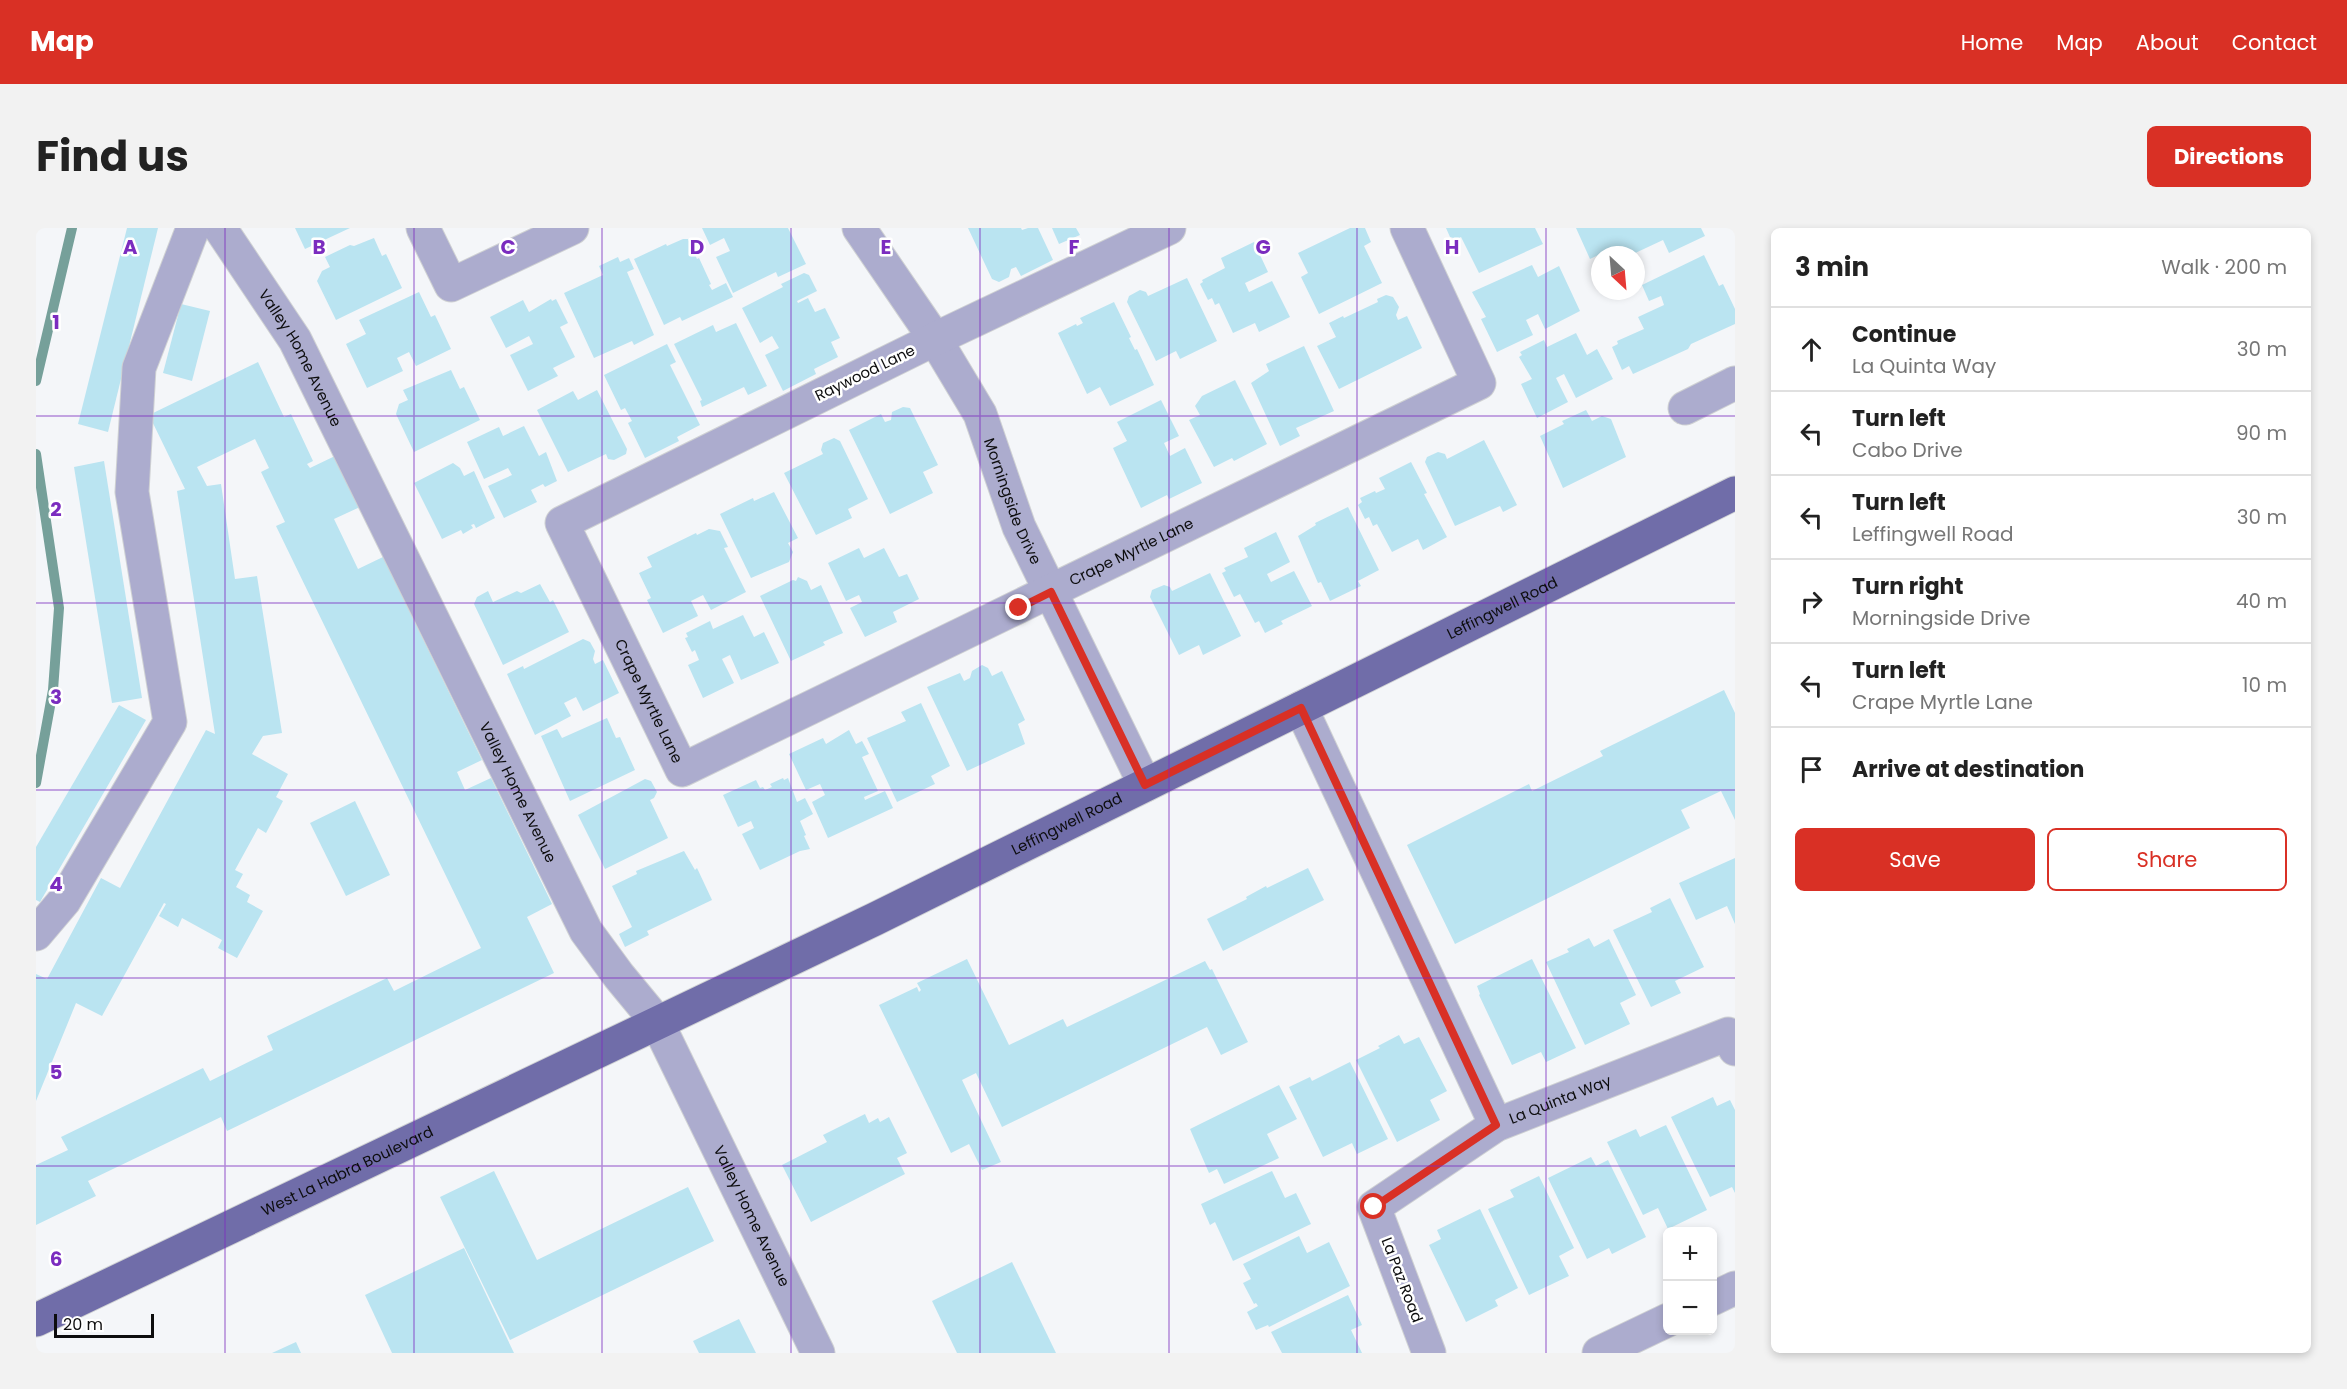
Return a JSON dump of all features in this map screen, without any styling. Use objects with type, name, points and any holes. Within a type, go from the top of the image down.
[{"type":"main road","name":"Leffingwell Road","points":[[657,1022],[885,915],[1735,493]]},
{"type":"main road","name":"West La Habra Boulevard","points":[[36,1320],[657,1022]]},
{"type":"street","points":[[36,934],[64,901],[170,722],[132,492],[139,368],[193,228]]},
{"type":"street","name":"Valley Home Avenue","points":[[220,228],[295,340],[586,931],[657,1022],[818,1353]]},
{"type":"street","points":[[423,228],[451,285],[572,228]]},
{"type":"street","name":"Morningside Drive","points":[[859,228],[935,339],[980,414],[1019,527],[1145,785]]},
{"type":"street","name":"Raywood Lane","points":[[562,523],[935,339],[1169,228]]},
{"type":"street","name":"Crape Myrtle Lane","points":[[562,523],[682,770],[1479,383],[1407,228]]},
{"type":"street","points":[[1685,408],[1735,382]]},
{"type":"street","points":[[1301,708],[1496,1125]]},
{"type":"street","name":"La Quinta Way","points":[[1374,1207],[1496,1125],[1732,1042]]},
{"type":"street","name":"La Paz Road","points":[[1374,1207],[1429,1353]]},
{"type":"street","points":[[1717,1297],[1735,1288]]},
{"type":"street","points":[[1599,1353],[1663,1322]]},
{"type":"building","points":[[127,228],[158,228],[108,432],[78,424]]},
{"type":"building","points":[[295,228],[350,228],[305,249]]},
{"type":"building","points":[[702,228],[788,228],[806,264],[778,277],[776,272],[733,293],[716,257],[730,251],[724,238],[710,245]]},
{"type":"building","points":[[968,228],[1021,228],[1022,230],[1038,228],[1053,260],[1021,276],[1016,267],[1011,269],[1009,277],[999,282],[992,279]]},
{"type":"building","points":[[1052,228],[1076,228],[1080,235],[1059,244]]},
{"type":"building","points":[[1350,228],[1365,228],[1371,242],[1364,246],[1382,283],[1319,314],[1301,277],[1308,273],[1298,253]]},
{"type":"building","points":[[1446,228],[1535,228],[1543,244],[1479,273],[1461,237],[1457,239],[1450,237]]},
{"type":"building","points":[[1576,228],[1701,228],[1705,236],[1669,253],[1663,240],[1645,248],[1645,246],[1591,246],[1590,259]]},
{"type":"building","points":[[374,238],[382,256],[386,254],[402,288],[336,320],[317,281],[322,271],[330,267],[325,257],[350,245],[354,246]]},
{"type":"building","points":[[688,239],[697,259],[699,258],[712,290],[726,283],[733,297],[682,321],[680,317],[664,325],[634,259]]},
{"type":"building","points":[[1254,242],[1268,272],[1245,283],[1249,292],[1272,281],[1290,317],[1259,332],[1255,323],[1233,333],[1219,303],[1215,305],[1212,298],[1208,300],[1200,284],[1202,280],[1225,268],[1221,258]]},
{"type":"building","points":[[1704,255],[1719,286],[1723,284],[1735,309],[1735,324],[1633,374],[1629,366],[1622,370],[1612,347],[1618,344],[1617,341],[1644,329],[1638,317],[1664,305],[1661,296],[1649,301],[1645,292],[1645,284]]},
{"type":"building","points":[[618,257],[620,262],[629,258],[634,269],[627,272],[654,335],[634,345],[632,341],[594,358],[564,293],[603,275],[599,266]]},
{"type":"building","points":[[1532,265],[1538,277],[1559,266],[1580,311],[1545,329],[1538,314],[1526,320],[1533,335],[1497,352],[1481,319],[1486,317],[1472,292]]},
{"type":"building","points":[[804,273],[809,275],[817,291],[797,301],[798,303],[808,298],[815,312],[825,308],[840,338],[831,342],[838,357],[814,369],[816,374],[783,391],[765,355],[779,348],[772,336],[760,343],[742,308],[783,287],[781,284]]},
{"type":"building","points":[[1187,278],[1217,341],[1180,359],[1176,351],[1156,361],[1127,302],[1129,296],[1140,290],[1146,292],[1148,296]]},
{"type":"building","points":[[419,292],[431,317],[435,315],[451,349],[416,366],[409,352],[397,358],[403,371],[367,388],[346,344],[366,334],[359,320]]},
{"type":"building","points":[[1386,295],[1393,297],[1399,307],[1396,315],[1398,320],[1407,316],[1422,348],[1339,389],[1317,346],[1336,337],[1329,323],[1378,302],[1377,299]]},
{"type":"building","points":[[551,299],[552,301],[556,299],[568,323],[560,327],[575,357],[553,368],[558,376],[528,391],[510,355],[533,344],[529,336],[506,348],[490,317],[523,300],[529,312]]},
{"type":"building","points":[[1114,302],[1131,337],[1129,338],[1135,350],[1137,349],[1154,385],[1110,406],[1100,387],[1087,394],[1058,333],[1083,323],[1080,318]]},
{"type":"building","points":[[181,304],[210,311],[192,381],[163,373]]},
{"type":"building","points":[[736,323],[767,386],[748,395],[744,387],[702,407],[700,401],[702,400],[674,344],[713,325],[716,332]]},
{"type":"building","points":[[1576,333],[1587,355],[1597,349],[1613,379],[1576,398],[1564,374],[1556,378],[1568,402],[1537,418],[1521,384],[1532,379],[1519,357],[1522,355],[1520,352],[1544,340],[1547,347]]},
{"type":"building","points":[[667,344],[676,362],[670,365],[700,425],[677,437],[679,441],[645,458],[628,423],[632,421],[625,408],[621,410],[604,375]]},
{"type":"building","points":[[1304,346],[1334,411],[1296,428],[1300,436],[1280,446],[1251,383],[1269,371],[1266,364]]},
{"type":"building","points":[[258,362],[284,417],[291,414],[313,461],[307,464],[310,468],[335,456],[360,507],[334,519],[358,569],[383,557],[482,760],[457,772],[465,790],[491,778],[552,904],[527,917],[554,973],[227,1131],[221,1117],[88,1181],[96,1196],[36,1225],[36,1165],[68,1150],[61,1137],[203,1068],[210,1081],[273,1050],[267,1036],[387,978],[394,991],[481,948],[276,526],[285,522],[261,472],[269,468],[255,439],[197,467],[207,486],[221,484],[235,579],[257,576],[282,733],[263,736],[252,754],[288,774],[276,797],[283,801],[266,833],[258,828],[235,870],[243,874],[236,887],[250,895],[247,902],[263,911],[237,958],[218,948],[222,940],[182,918],[178,927],[159,916],[166,904],[164,903],[102,1016],[76,1003],[36,1101],[36,974],[47,979],[101,878],[120,888],[206,730],[215,734],[177,491],[185,489],[149,415]]},
{"type":"building","points":[[451,370],[460,389],[464,387],[480,420],[414,452],[396,414],[399,404],[408,400],[403,390]]},
{"type":"building","points":[[1235,380],[1267,444],[1234,461],[1232,458],[1214,467],[1189,420],[1200,415],[1195,406],[1202,396]]},
{"type":"building","points":[[597,390],[627,449],[626,454],[614,460],[608,459],[606,454],[568,472],[537,410],[573,391],[578,400]]},
{"type":"building","points":[[1161,400],[1179,436],[1164,443],[1170,456],[1185,448],[1202,483],[1169,499],[1167,495],[1141,508],[1113,448],[1127,441],[1117,422]]},
{"type":"building","points":[[903,407],[910,408],[938,465],[923,472],[933,493],[890,514],[849,430],[881,414],[885,422],[891,420],[892,412]]},
{"type":"building","points":[[1586,410],[1592,421],[1602,416],[1611,419],[1626,457],[1563,488],[1540,436],[1564,424],[1562,421]]},
{"type":"building","points":[[524,426],[539,456],[546,452],[557,481],[531,490],[537,502],[504,518],[488,486],[512,475],[508,468],[484,479],[467,442],[499,427],[503,436]]},
{"type":"building","points":[[834,438],[840,441],[868,499],[848,509],[852,518],[816,535],[784,473],[823,454],[821,450],[823,443]]},
{"type":"building","points":[[1484,440],[1517,505],[1503,512],[1500,506],[1455,526],[1425,462],[1427,457],[1438,452],[1445,454],[1447,459]]},
{"type":"building","points":[[104,461],[142,698],[112,703],[74,467]]},
{"type":"building","points":[[1411,462],[1427,493],[1424,494],[1447,537],[1423,550],[1418,539],[1392,552],[1377,524],[1373,526],[1369,517],[1365,519],[1358,505],[1362,502],[1360,498],[1385,489],[1379,478]]},
{"type":"building","points":[[453,463],[460,468],[464,476],[474,471],[495,518],[476,528],[474,524],[471,525],[473,528],[463,534],[461,530],[442,539],[414,483]]},
{"type":"building","points":[[774,492],[798,538],[788,543],[793,552],[789,562],[751,578],[720,514],[753,498],[754,501]]},
{"type":"building","points":[[1348,507],[1379,570],[1358,581],[1361,586],[1330,601],[1321,582],[1318,583],[1298,536],[1316,525],[1315,523]]},
{"type":"building","points":[[709,529],[720,531],[728,547],[724,548],[746,592],[711,610],[703,595],[691,601],[698,616],[663,633],[647,600],[651,598],[639,573],[652,567],[647,557]]},
{"type":"building","points":[[1276,532],[1290,562],[1267,574],[1271,582],[1294,571],[1312,606],[1281,621],[1283,624],[1265,633],[1259,621],[1255,623],[1240,594],[1234,597],[1222,573],[1226,571],[1224,568],[1248,557],[1244,548]]},
{"type":"building","points":[[859,548],[864,558],[884,548],[899,577],[907,574],[919,599],[893,612],[897,622],[865,637],[850,608],[862,602],[859,595],[846,601],[828,563]]},
{"type":"building","points":[[1210,573],[1241,636],[1203,655],[1199,645],[1179,655],[1150,597],[1152,590],[1164,585],[1170,587],[1172,591]]},
{"type":"building","points":[[798,577],[807,581],[811,590],[821,585],[843,633],[823,642],[825,645],[791,661],[760,596],[793,580],[796,581]]},
{"type":"building","points":[[540,584],[550,602],[553,600],[569,632],[503,665],[474,604],[477,597],[488,591],[493,602]]},
{"type":"building","points":[[743,615],[754,637],[764,632],[779,663],[741,680],[730,655],[722,659],[734,683],[703,698],[688,665],[699,660],[695,650],[692,652],[685,638],[688,637],[686,633],[710,621],[713,629]]},
{"type":"building","points":[[583,639],[590,642],[595,651],[593,659],[595,664],[603,660],[619,693],[583,711],[576,697],[564,703],[571,716],[535,735],[507,674],[523,666],[524,669]]},
{"type":"building","points":[[982,665],[988,668],[992,676],[1002,671],[1025,720],[1018,724],[1025,744],[967,771],[927,687],[960,673],[964,681],[970,678],[972,671]]},
{"type":"building","points":[[1724,690],[1735,713],[1735,820],[1721,791],[1681,810],[1690,828],[1455,944],[1407,845],[1529,784],[1532,791],[1603,756],[1600,751]]},
{"type":"building","points":[[921,703],[950,766],[931,776],[935,784],[897,802],[867,738],[906,721],[901,712]]},
{"type":"building","points":[[119,705],[146,720],[40,902],[36,900],[36,847]]},
{"type":"building","points":[[607,718],[616,738],[620,737],[635,770],[570,801],[541,736],[557,729],[562,738]]},
{"type":"building","points":[[849,730],[856,744],[862,741],[869,754],[862,757],[878,791],[864,797],[865,800],[885,791],[893,808],[828,838],[812,802],[825,795],[820,784],[806,790],[789,754],[823,738],[826,744]]},
{"type":"building","points":[[783,778],[784,780],[788,778],[797,802],[805,798],[813,814],[800,821],[810,849],[800,851],[760,870],[742,834],[754,828],[751,821],[738,827],[723,795],[756,780],[760,788],[763,787],[765,790],[772,787],[770,784]]},
{"type":"building","points":[[645,779],[651,781],[657,792],[650,800],[668,838],[605,869],[578,815]]},
{"type":"building","points":[[355,801],[390,875],[346,896],[310,823]]},
{"type":"building","points":[[684,851],[695,870],[697,868],[712,900],[647,931],[649,935],[625,947],[619,934],[632,927],[612,886],[637,874],[636,871]]},
{"type":"building","points":[[1735,858],[1735,924],[1727,906],[1696,920],[1679,883]]},
{"type":"building","points":[[1308,868],[1324,900],[1223,951],[1207,919],[1247,899],[1246,897],[1266,886],[1267,888]]},
{"type":"building","points":[[1670,898],[1704,967],[1675,981],[1681,993],[1651,1007],[1613,930],[1652,912],[1650,908]]},
{"type":"building","points":[[1589,938],[1594,947],[1609,939],[1636,995],[1620,1003],[1630,1024],[1585,1045],[1546,962],[1569,952],[1567,949]]},
{"type":"building","points":[[967,959],[1009,1045],[1063,1019],[1067,1027],[1205,961],[1210,970],[1212,969],[1248,1042],[1221,1055],[1207,1027],[1002,1127],[976,1073],[962,1080],[1001,1162],[982,1170],[969,1144],[951,1153],[879,1005],[917,987],[919,992],[921,990],[917,983]]},
{"type":"building","points":[[1532,959],[1576,1048],[1546,1062],[1541,1052],[1512,1065],[1479,995],[1477,986]]},
{"type":"building","points":[[1399,1035],[1404,1044],[1419,1037],[1447,1091],[1430,1100],[1440,1120],[1397,1142],[1356,1060]]},
{"type":"building","points":[[1350,1062],[1388,1139],[1357,1154],[1352,1143],[1323,1157],[1289,1087],[1310,1077],[1312,1081]]},
{"type":"building","points":[[1279,1085],[1297,1119],[1267,1134],[1279,1158],[1224,1184],[1217,1169],[1209,1173],[1190,1129]]},
{"type":"building","points":[[1713,1097],[1717,1106],[1730,1100],[1735,1110],[1735,1193],[1732,1187],[1710,1197],[1671,1117]]},
{"type":"building","points":[[865,1114],[869,1123],[878,1118],[880,1122],[889,1117],[907,1153],[897,1158],[905,1174],[811,1222],[782,1165],[827,1142],[823,1135]]},
{"type":"building","points":[[1666,1125],[1707,1210],[1672,1227],[1667,1227],[1658,1208],[1643,1215],[1607,1142],[1636,1129],[1640,1137]]},
{"type":"building","points":[[1591,1157],[1596,1166],[1608,1160],[1646,1237],[1612,1254],[1609,1248],[1587,1259],[1548,1178]]},
{"type":"building","points":[[494,1171],[537,1260],[688,1187],[714,1241],[510,1340],[440,1197]]},
{"type":"building","points":[[1272,1171],[1285,1198],[1296,1193],[1311,1224],[1233,1261],[1215,1222],[1210,1225],[1201,1204]]},
{"type":"building","points":[[1539,1176],[1574,1248],[1559,1256],[1569,1276],[1529,1295],[1488,1209],[1514,1197],[1510,1190]]},
{"type":"building","points":[[1480,1209],[1518,1288],[1495,1300],[1498,1306],[1466,1322],[1429,1245],[1441,1239],[1437,1230]]},
{"type":"building","points":[[1299,1236],[1307,1253],[1329,1242],[1350,1286],[1269,1327],[1268,1325],[1256,1330],[1247,1312],[1258,1306],[1254,1304],[1243,1283],[1251,1279],[1243,1264]]},
{"type":"building","points":[[464,1248],[514,1353],[392,1353],[365,1295]]},
{"type":"building","points":[[1012,1262],[1056,1353],[957,1353],[932,1301]]},
{"type":"building","points":[[1348,1295],[1362,1325],[1351,1330],[1362,1353],[1282,1353],[1271,1332]]},
{"type":"building","points":[[739,1319],[756,1353],[699,1353],[693,1341]]},
{"type":"building","points":[[296,1342],[301,1353],[272,1353]]},
{"type":"waterway","points":[[36,381],[72,228]]},
{"type":"waterway","points":[[36,454],[59,608],[53,690],[36,783]]},
{"type":"route","points":[[1019,608],[1051,592],[1145,785],[1301,708],[1496,1125],[1374,1207]]}]
